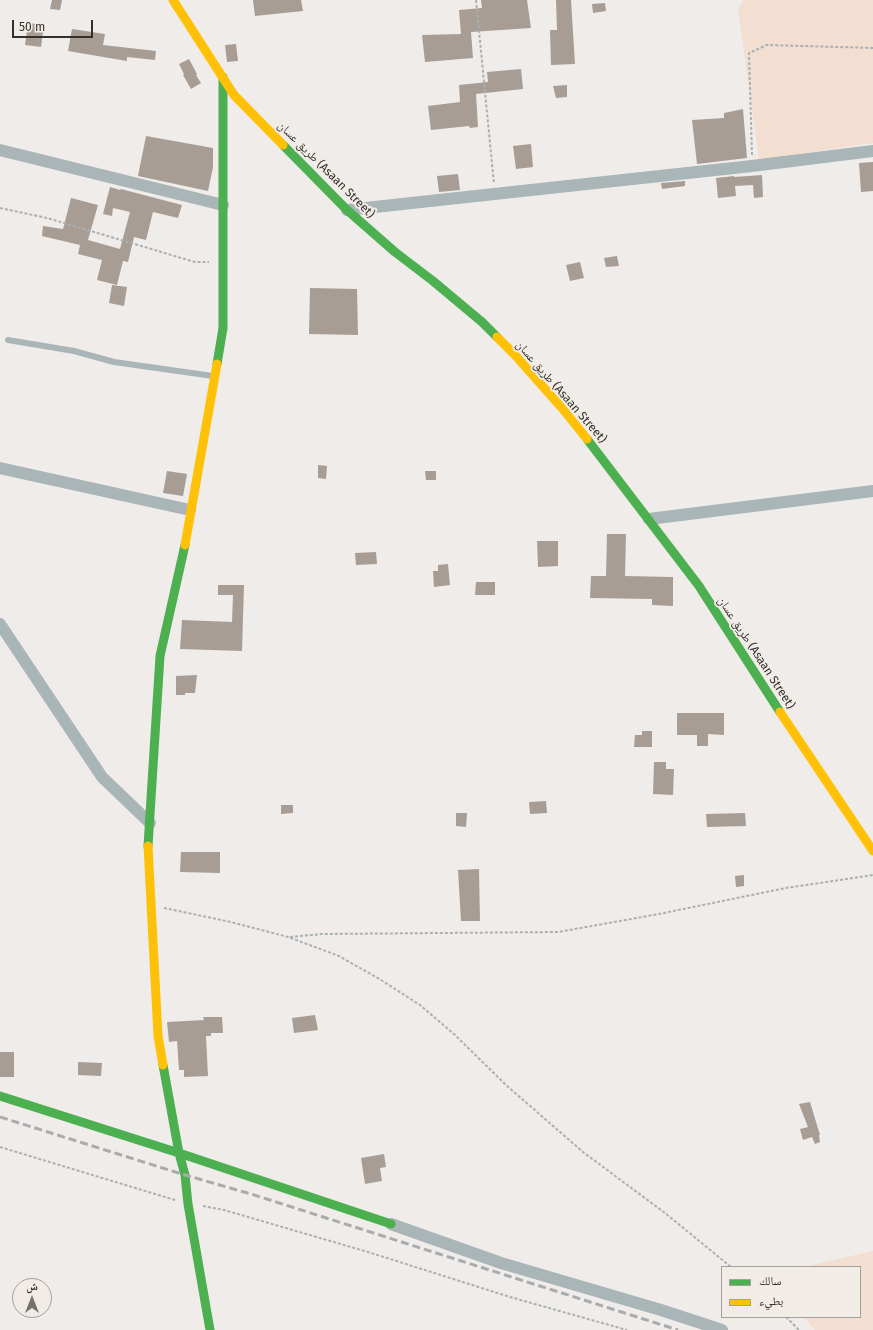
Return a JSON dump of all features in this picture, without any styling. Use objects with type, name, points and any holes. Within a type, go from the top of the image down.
[{"type":"street","name":"طريق عسان (Asaan Street)","points":[[173,0],[234,95],[347,210],[395,252],[433,281],[482,322],[514,354],[562,408],[649,519],[698,586],[873,852]]},
{"type":"street","points":[[210,1330],[188,1204],[185,1175],[158,1036],[148,853],[160,656],[182,560],[223,328],[223,77]]},
{"type":"street","points":[[0,150],[223,205]]},
{"type":"street","points":[[347,210],[752,166],[873,151]]},
{"type":"street","points":[[0,468],[190,510]]},
{"type":"street","points":[[649,519],[873,491]]},
{"type":"street","points":[[0,624],[102,777],[150,823]]},
{"type":"street","points":[[0,1096],[180,1153],[391,1224],[501,1263],[661,1310],[722,1330]]},
{"type":"lane","points":[[8,340],[74,351],[114,362],[214,376]]},
{"type":"path","points":[[476,0],[494,193]]},
{"type":"path","points":[[752,166],[749,53],[767,45],[873,48]]},
{"type":"path","points":[[0,208],[47,218],[195,262],[223,262]]},
{"type":"path","points":[[288,937],[322,934],[558,932],[659,914],[786,888],[873,875]]},
{"type":"path","points":[[151,905],[231,922],[288,937],[339,956],[381,980],[420,1005],[455,1035],[506,1085],[583,1152],[665,1213],[730,1266]]},
{"type":"path","points":[[0,1147],[188,1204],[224,1210],[510,1297],[627,1330]]},
{"type":"path","points":[[787,1318],[799,1330]]},
{"type":"shaded area","points":[[744,0],[873,0],[873,143],[759,160],[738,9]]},
{"type":"shaded area","points":[[873,1251],[873,1330],[815,1330],[805,1318],[861,1318],[861,1266],[807,1266]]},
{"type":"building","points":[[52,0],[62,0],[60,10],[50,9]]},
{"type":"building","points":[[253,0],[301,0],[303,11],[255,16]]},
{"type":"building","points":[[481,0],[527,0],[531,28],[471,32],[473,58],[425,62],[422,35],[461,34],[459,10],[482,8]]},
{"type":"building","points":[[556,0],[571,0],[575,64],[551,65],[550,30],[557,30]]},
{"type":"building","points":[[605,3],[606,11],[593,13],[592,4]]},
{"type":"building","points":[[28,23],[44,25],[41,47],[25,45]]},
{"type":"building","points":[[72,29],[105,34],[103,45],[156,51],[155,60],[127,57],[127,61],[68,51]]},
{"type":"building","points":[[236,44],[238,61],[227,62],[225,45]]},
{"type":"building","points":[[189,59],[201,83],[191,89],[179,64]]},
{"type":"building","points":[[521,69],[523,89],[476,94],[478,127],[470,128],[469,126],[431,130],[428,106],[460,102],[459,85],[488,82],[487,72]]},
{"type":"building","points":[[567,85],[567,97],[556,98],[553,86]]},
{"type":"building","points":[[743,109],[747,158],[697,164],[692,120],[724,118],[724,113]]},
{"type":"building","points":[[146,136],[213,148],[213,167],[208,191],[138,176]]},
{"type":"building","points":[[531,144],[533,167],[516,169],[513,146]]},
{"type":"building","points":[[873,162],[873,191],[861,192],[859,163]]},
{"type":"building","points":[[458,174],[460,190],[439,192],[437,176]]},
{"type":"building","points":[[762,175],[763,197],[754,198],[753,185],[735,186],[736,196],[718,198],[716,178]]},
{"type":"building","points":[[685,181],[685,186],[662,189],[661,183]]},
{"type":"building","points":[[110,187],[182,205],[178,218],[153,212],[146,240],[134,237],[128,262],[123,261],[117,285],[97,280],[102,260],[78,254],[80,245],[42,236],[43,226],[63,229],[71,198],[98,205],[88,240],[120,249],[130,212],[113,208],[112,216],[103,214]]},
{"type":"building","points":[[617,256],[619,266],[606,267],[604,258]]},
{"type":"building","points":[[580,262],[584,278],[570,281],[566,265]]},
{"type":"building","points":[[112,285],[127,287],[124,306],[109,303]]},
{"type":"building","points":[[310,288],[357,289],[358,335],[309,334]]},
{"type":"building","points":[[318,465],[327,466],[326,479],[318,478]]},
{"type":"building","points":[[167,471],[187,474],[183,496],[163,493]]},
{"type":"building","points":[[425,471],[436,471],[436,480],[426,480]]},
{"type":"building","points":[[607,534],[626,534],[625,576],[673,577],[673,606],[652,605],[652,599],[590,598],[591,576],[606,576]]},
{"type":"building","points":[[537,541],[558,541],[558,566],[538,567]]},
{"type":"building","points":[[376,552],[377,564],[356,565],[355,553]]},
{"type":"building","points":[[448,564],[450,585],[434,587],[433,571],[438,571],[438,565]]},
{"type":"building","points":[[476,582],[495,582],[495,595],[475,595]]},
{"type":"building","points":[[218,585],[244,585],[242,651],[180,649],[182,620],[232,622],[233,595],[218,595]]},
{"type":"building","points":[[197,675],[195,693],[176,695],[176,676]]},
{"type":"building","points":[[677,713],[724,713],[724,735],[708,734],[708,746],[697,746],[697,735],[677,735]]},
{"type":"building","points":[[642,731],[652,731],[652,747],[634,747],[635,735],[642,735]]},
{"type":"building","points":[[654,762],[666,762],[666,769],[674,769],[673,795],[653,794]]},
{"type":"building","points":[[546,801],[547,813],[530,814],[529,802]]},
{"type":"building","points":[[281,805],[293,805],[293,813],[281,814]]},
{"type":"building","points":[[456,813],[467,813],[466,827],[456,826]]},
{"type":"building","points":[[745,813],[746,826],[707,827],[706,814]]},
{"type":"building","points":[[181,852],[220,852],[220,873],[180,872]]},
{"type":"building","points":[[479,869],[480,921],[461,921],[458,870]]},
{"type":"building","points":[[744,875],[744,886],[736,887],[735,876]]},
{"type":"building","points":[[315,1015],[318,1030],[294,1033],[292,1018]]},
{"type":"building","points":[[203,1017],[222,1017],[223,1033],[211,1033],[211,1036],[206,1036],[208,1076],[184,1077],[184,1070],[179,1070],[177,1041],[169,1042],[167,1022],[204,1020]]},
{"type":"building","points":[[0,1052],[14,1052],[14,1077],[0,1077]]},
{"type":"building","points":[[78,1062],[102,1063],[101,1076],[78,1075]]},
{"type":"building","points":[[810,1102],[820,1135],[820,1142],[815,1144],[812,1137],[803,1140],[800,1129],[808,1127],[799,1104]]},
{"type":"building","points":[[384,1154],[386,1167],[380,1168],[382,1181],[365,1184],[361,1158]]},
{"type":"railway","points":[[0,1117],[251,1194],[678,1330]]},
{"type":"traffic: fast","points":[[217,364],[223,328],[223,77]]},
{"type":"traffic: fast","points":[[283,145],[347,210],[395,252],[433,281],[482,322],[497,337]]},
{"type":"traffic: fast","points":[[587,439],[699,586],[780,712]]},
{"type":"traffic: fast","points":[[148,846],[160,656],[185,545]]},
{"type":"traffic: fast","points":[[163,1065],[179,1153],[185,1175],[188,1204],[210,1330]]},
{"type":"traffic: fast","points":[[0,1096],[179,1153],[391,1224]]},
{"type":"traffic: slow","points":[[173,0],[234,95],[283,145]]},
{"type":"traffic: slow","points":[[497,337],[562,408],[587,439]]},
{"type":"traffic: slow","points":[[185,545],[217,364]]},
{"type":"traffic: slow","points":[[780,712],[873,851]]},
{"type":"traffic: slow","points":[[148,846],[158,1036],[163,1065]]}]
